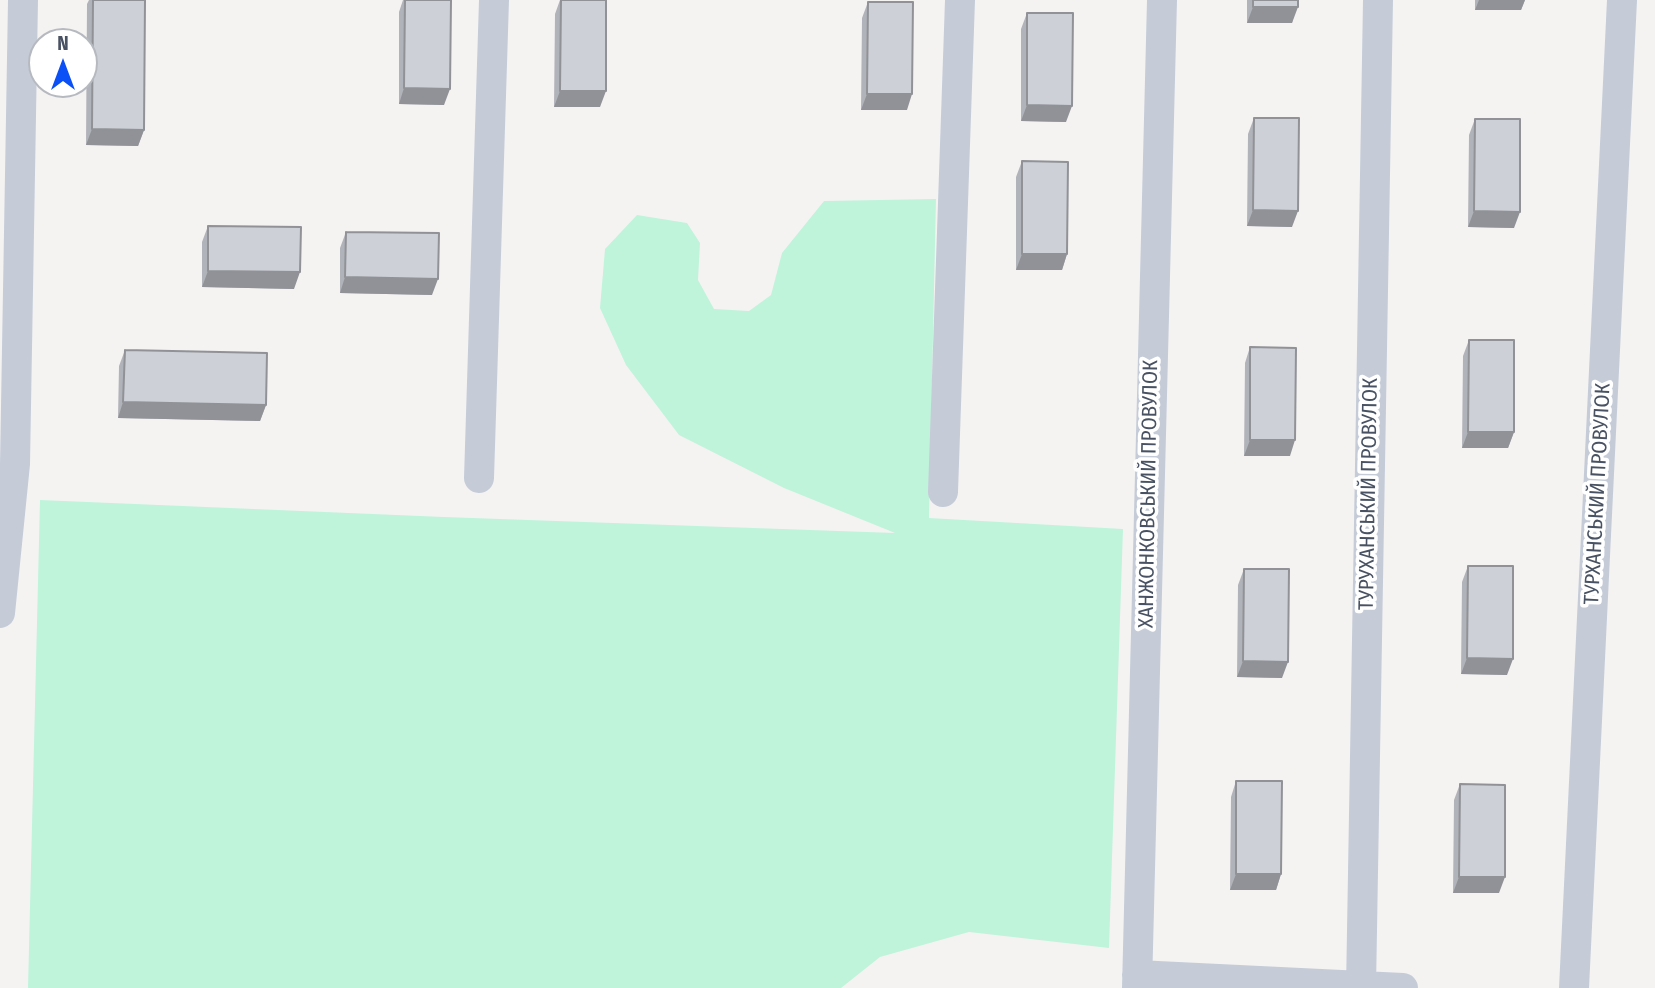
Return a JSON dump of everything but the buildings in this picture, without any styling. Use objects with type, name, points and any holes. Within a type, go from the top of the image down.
[{"type":"street","points":[[0,612],[15,464],[23,0]]},
{"type":"street","points":[[480,478],[495,0]]},
{"type":"street","points":[[943,492],[960,0]]},
{"type":"street","name":"ХАНЖОНКОВСЬКИЙ ПРОВУЛОК","points":[[1137,981],[1162,0]]},
{"type":"street","name":"ТУРУХАНСЬКИЙ ПРОВУЛОК","points":[[1361,987],[1378,0]]},
{"type":"street","name":"ТУРХАНСЬКИЙ ПРОВУЛОК","points":[[1574,988],[1622,0]]},
{"type":"street","points":[[1137,981],[1403,988]]},
{"type":"green space","points":[[936,199],[929,518],[1123,529],[1109,948],[969,932],[880,957],[841,988],[28,988],[40,500],[895,533],[784,488],[679,435],[626,365],[600,308],[605,249],[637,215],[687,223],[700,243],[698,280],[714,309],[749,311],[771,295],[782,253],[824,201]]}]
